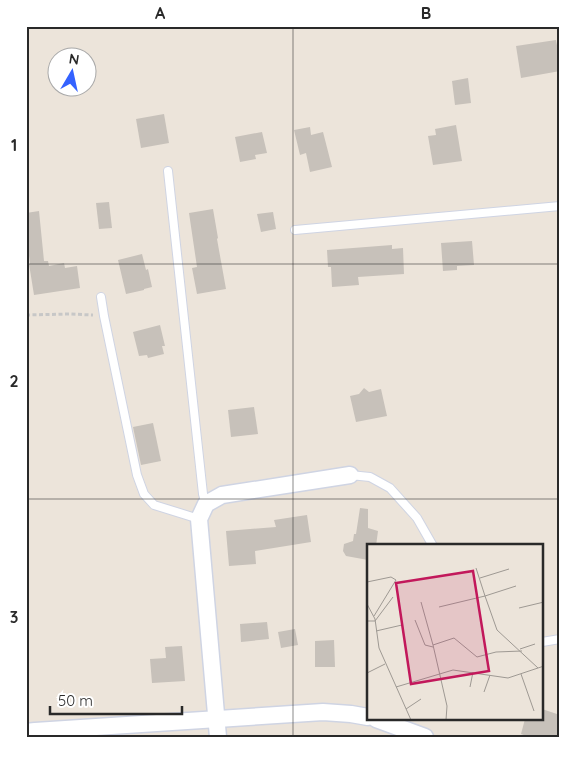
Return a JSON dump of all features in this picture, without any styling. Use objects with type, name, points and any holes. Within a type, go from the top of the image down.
[{"type":"street","points":[[218,737],[199,519],[206,504],[222,495],[350,475]]},
{"type":"street","points":[[26,732],[323,712],[367,717]]},
{"type":"street","points":[[379,720],[425,737]]},
{"type":"lane","points":[[168,171],[202,484],[206,504]]},
{"type":"lane","points":[[295,230],[560,206]]},
{"type":"lane","points":[[102,297],[104,316],[137,475],[144,494],[154,505],[199,519]]},
{"type":"lane","points":[[350,475],[370,477],[390,488],[417,518],[432,544]]},
{"type":"lane","points":[[544,642],[560,639]]},
{"type":"path","points":[[26,315],[70,314],[104,316]]},
{"type":"building","points":[[556,40],[560,71],[521,78],[516,46]]},
{"type":"building","points":[[468,78],[471,103],[455,105],[452,81]]},
{"type":"building","points":[[164,114],[169,143],[141,148],[136,119]]},
{"type":"building","points":[[456,125],[462,161],[433,165],[428,136],[436,135],[435,129]]},
{"type":"building","points":[[310,127],[311,135],[323,132],[332,167],[310,172],[306,153],[300,155],[294,130]]},
{"type":"building","points":[[262,132],[267,153],[255,155],[256,159],[240,162],[235,137]]},
{"type":"building","points":[[109,202],[112,228],[99,229],[96,203]]},
{"type":"building","points":[[213,209],[226,289],[197,294],[192,268],[197,267],[189,213]]},
{"type":"building","points":[[39,211],[44,261],[48,261],[49,266],[64,263],[65,268],[77,266],[80,288],[34,295],[29,264],[26,213]]},
{"type":"building","points":[[273,212],[276,229],[261,232],[257,214]]},
{"type":"building","points":[[472,241],[474,265],[457,266],[457,270],[443,271],[441,243]]},
{"type":"building","points":[[392,245],[392,249],[403,248],[404,274],[358,277],[359,285],[332,287],[331,267],[328,267],[327,250]]},
{"type":"building","points":[[142,254],[152,287],[126,294],[118,260]]},
{"type":"building","points":[[160,325],[165,346],[162,346],[164,354],[148,358],[147,355],[139,356],[133,332]]},
{"type":"building","points":[[364,388],[369,392],[381,389],[387,416],[356,422],[350,396],[359,394]]},
{"type":"building","points":[[254,407],[258,434],[231,437],[228,410]]},
{"type":"building","points":[[153,423],[161,461],[141,465],[133,427]]},
{"type":"building","points":[[360,508],[368,509],[368,528],[378,531],[376,544],[367,544],[367,560],[346,556],[343,551],[344,544],[353,541],[354,534],[356,534]]},
{"type":"building","points":[[307,515],[311,542],[255,551],[256,564],[229,566],[226,531],[276,527],[274,520]]},
{"type":"building","points":[[267,622],[269,639],[241,642],[240,624]]},
{"type":"building","points":[[295,629],[298,645],[281,648],[278,632]]},
{"type":"building","points":[[334,640],[335,667],[315,667],[315,641]]},
{"type":"building","points":[[182,646],[185,681],[152,683],[150,659],[166,658],[165,647]]},
{"type":"building","points":[[544,710],[560,715],[560,737],[529,737],[521,734],[525,720],[544,720]]}]
